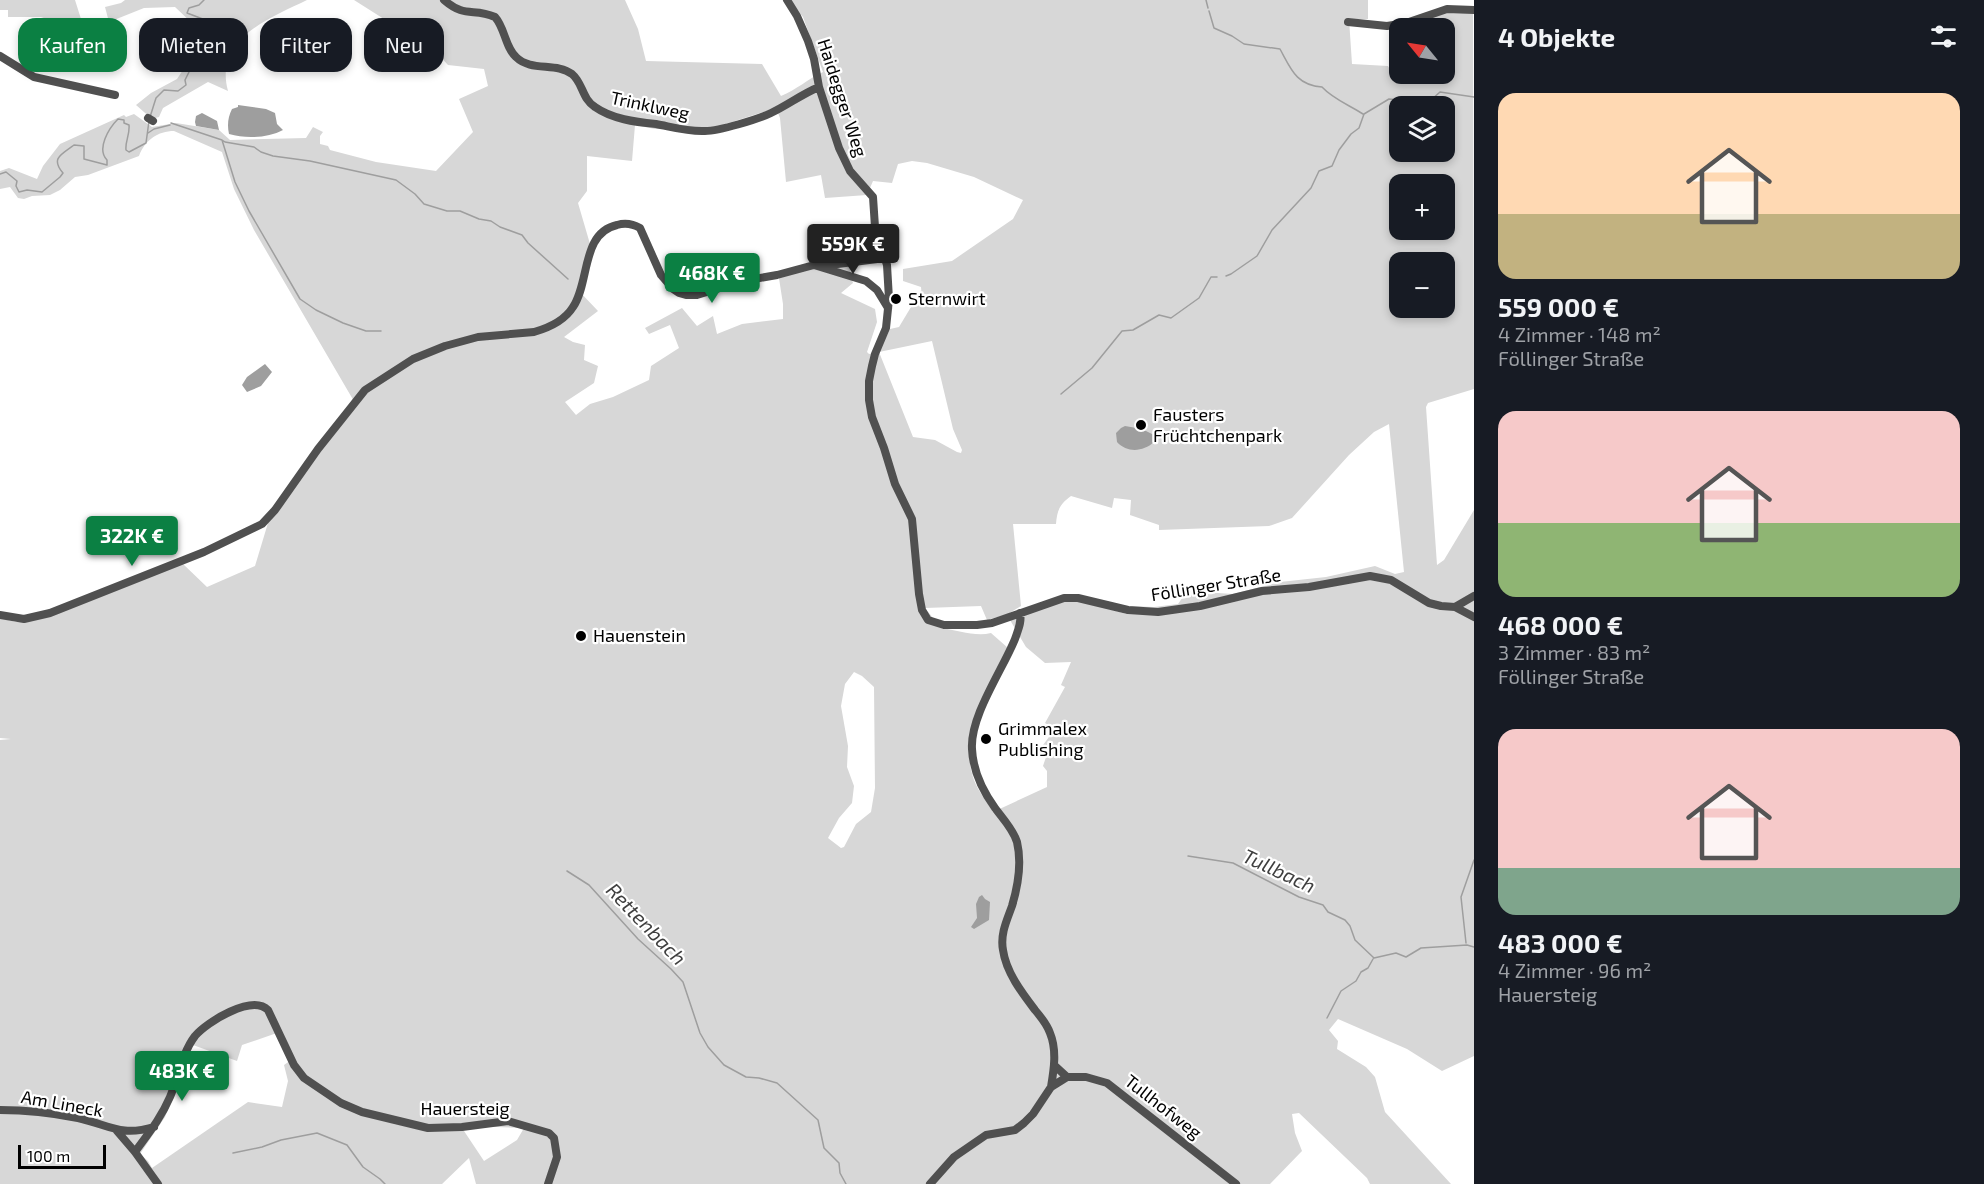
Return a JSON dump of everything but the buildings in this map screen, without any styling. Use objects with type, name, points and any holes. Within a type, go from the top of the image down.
[{"type":"street","name":"Trinklweg","points":[[444,0],[458,10],[495,17],[516,57],[531,65],[571,73],[591,105],[606,114],[626,119],[692,131],[708,131],[770,114],[804,93],[819,87]]},
{"type":"street","name":"Haidegger Weg","points":[[787,0],[808,41],[819,87],[846,164],[873,197],[875,227],[885,258],[888,308]]},
{"type":"street","points":[[1348,22],[1387,26],[1419,19],[1447,9],[1474,10]]},
{"type":"street","points":[[0,56],[34,77],[115,95]]},
{"type":"street","points":[[0,615],[24,619],[50,613],[204,552],[262,524],[275,510],[355,402],[379,379],[413,359],[445,346],[478,337],[534,333],[566,315],[573,308],[581,288],[594,242],[603,231],[611,226],[622,224],[640,228],[664,279],[673,289],[686,295],[698,295],[743,281],[814,265],[866,280],[878,290],[888,308]]},
{"type":"street","points":[[821,266],[885,258]]},
{"type":"street","name":"Föllinger Straße","points":[[888,308],[886,328],[872,366],[869,400],[872,417],[895,484],[912,519],[922,610],[928,620],[944,625],[993,623],[1064,598],[1078,598],[1143,612],[1168,611],[1220,602],[1262,591],[1309,587],[1370,576],[1391,580],[1429,603],[1455,607],[1474,617]]},
{"type":"street","points":[[1455,607],[1474,596]]},
{"type":"street","points":[[930,1184],[954,1157],[986,1135],[1015,1130],[1024,1123],[1033,1114],[1051,1087],[1055,1066],[1051,1034],[1022,992],[1006,961],[1002,940],[1016,889],[1017,846],[1011,829],[981,785],[974,765],[972,747],[974,727],[1010,651],[1019,627],[1020,613]]},
{"type":"street","name":"Hauersteig","points":[[135,1152],[154,1126],[170,1098],[187,1051],[197,1034],[209,1024],[236,1010],[260,1005],[268,1010],[294,1065],[304,1078],[341,1104],[362,1112],[428,1128],[508,1122],[549,1133],[554,1138],[557,1157],[548,1184]]},
{"type":"street","points":[[1051,1087],[1067,1077],[1055,1066]]},
{"type":"street","name":"Tullhofweg","points":[[1067,1077],[1086,1077],[1107,1083],[1236,1184]]},
{"type":"street","name":"Am Lineck","points":[[0,1110],[87,1120],[117,1131],[137,1132],[154,1126]]},
{"type":"street","points":[[117,1131],[158,1184]]},
{"type":"shaded area","points":[[0,0],[75,0],[81,18],[8,17],[8,10],[0,10]]},
{"type":"shaded area","points":[[125,0],[307,0],[270,18],[260,18],[260,24],[248,33],[248,18],[187,18],[175,7],[144,8],[119,18],[108,18],[105,7]]},
{"type":"shaded area","points":[[354,0],[625,0],[638,29],[646,61],[762,64],[781,96],[823,72],[803,17],[789,0],[1368,0],[1368,19],[1349,19],[1352,64],[1388,66],[1389,84],[1455,84],[1455,18],[1427,18],[1442,13],[1473,12],[1474,389],[1428,403],[1426,407],[1437,565],[1444,560],[1474,510],[1474,1056],[1442,1071],[1407,1049],[1338,1019],[1329,1030],[1338,1041],[1337,1049],[1366,1067],[1375,1077],[1385,1112],[1451,1184],[1370,1184],[1367,1178],[1299,1113],[1292,1114],[1295,1133],[1302,1151],[1270,1184],[476,1184],[469,1158],[442,1184],[0,1184],[0,740],[11,739],[0,738],[0,618],[16,622],[29,621],[182,563],[207,587],[255,566],[268,523],[355,403],[254,230],[234,189],[222,152],[174,131],[163,133],[148,141],[139,156],[88,175],[75,177],[50,195],[24,199],[18,198],[10,187],[0,189],[0,171],[9,168],[37,179],[43,166],[60,144],[124,115],[126,117],[134,114],[152,127],[176,123],[219,130],[230,140],[306,138],[313,127],[323,132],[320,136],[320,144],[328,146],[330,150],[376,162],[436,171],[473,132],[459,99],[488,86],[484,69],[448,65],[444,61],[444,18],[382,18]],"holes":[[[776,108],[780,118],[786,182],[821,175],[825,198],[867,195],[873,181],[892,183],[898,164],[912,161],[927,163],[974,177],[1023,200],[1013,219],[952,261],[903,269],[903,281],[921,287],[922,298],[914,302],[899,327],[890,329],[879,352],[869,354],[867,352],[877,322],[875,309],[841,293],[853,283],[848,260],[778,272],[783,319],[742,324],[717,334],[713,316],[697,326],[682,308],[645,328],[649,334],[670,325],[679,348],[651,366],[649,380],[613,397],[590,404],[576,415],[565,402],[594,383],[598,366],[584,360],[585,345],[564,337],[598,311],[578,290],[590,244],[578,203],[587,191],[587,156],[632,161],[635,125],[655,129],[710,129]],[[932,341],[953,429],[962,450],[961,453],[935,440],[913,437],[879,352]],[[1389,424],[1404,572],[1395,574],[1375,566],[1326,577],[1280,582],[1233,594],[1187,591],[1178,604],[1154,607],[1130,606],[1126,614],[1084,602],[1070,601],[1047,606],[1010,620],[1026,647],[1045,663],[1071,662],[1061,685],[1065,687],[1045,723],[1055,729],[1040,749],[1047,754],[1043,766],[1047,771],[1047,787],[993,812],[974,780],[969,745],[977,711],[1008,648],[991,633],[973,634],[941,628],[925,608],[981,606],[987,620],[1008,614],[1021,606],[1013,524],[1056,524],[1060,508],[1071,496],[1112,508],[1114,498],[1131,500],[1130,515],[1159,525],[1159,530],[1269,526],[1292,518],[1349,455],[1374,432]],[[854,672],[874,687],[875,788],[871,812],[856,824],[844,847],[841,848],[828,838],[839,818],[852,803],[854,786],[847,767],[848,746],[841,706],[845,684]],[[283,1033],[294,1058],[284,1065],[288,1081],[282,1107],[248,1102],[152,1168],[140,1154],[165,1117],[193,1045],[237,1061],[242,1045]],[[469,1126],[524,1128],[517,1140],[484,1161],[462,1128]]]},
{"type":"shaded area","points":[[182,72],[226,72],[228,91],[208,82],[163,108],[159,117],[152,119],[136,105],[151,93],[177,79]]},
{"type":"shaded area","points":[[238,105],[266,109],[275,113],[277,124],[283,130],[257,137],[229,134],[230,115],[232,109]]},
{"type":"shaded area","points":[[202,113],[217,121],[219,130],[196,126],[196,116]]},
{"type":"shaded area","points":[[265,364],[272,372],[261,386],[247,392],[242,385],[247,377]]},
{"type":"shaded area","points":[[1125,426],[1142,429],[1154,435],[1154,442],[1145,448],[1135,450],[1121,446],[1117,442],[1116,433]]},
{"type":"shaded area","points":[[982,895],[990,902],[989,920],[974,929],[971,927],[977,918],[976,904]]},
{"type":"waterway","points":[[150,117],[156,98],[164,90],[178,91],[186,85],[185,80],[193,64],[191,57],[199,50],[212,48],[214,43],[208,21],[187,13],[189,8],[199,5],[204,0]]},
{"type":"waterway","points":[[1206,0],[1208,8]]},
{"type":"waterway","points":[[1209,11],[1214,28],[1244,44],[1280,49],[1291,69],[1300,79],[1313,86],[1322,87],[1363,114]]},
{"type":"waterway","points":[[1226,276],[1257,256],[1272,230],[1311,188],[1319,171],[1332,166],[1339,150],[1351,134],[1359,128],[1364,114],[1389,99],[1410,101],[1420,98],[1430,101],[1440,92],[1474,97]]},
{"type":"waterway","points":[[0,174],[6,172],[17,181],[16,186],[19,192],[27,190],[42,192],[63,173],[59,168],[59,157],[74,145],[84,146],[84,159],[107,165],[103,145],[118,119],[124,120],[124,123],[129,125],[126,147],[129,152],[146,143],[149,121]]},
{"type":"waterway","points":[[171,123],[225,142],[254,147],[273,156],[310,161],[396,180],[424,204],[447,211],[460,211],[491,221],[522,235],[568,279]]},
{"type":"waterway","points":[[148,133],[170,125]]},
{"type":"waterway","points":[[222,140],[235,182],[249,211],[300,299],[316,310],[343,323],[366,331],[381,331]]},
{"type":"waterway","points":[[1061,394],[1092,368],[1122,331],[1133,330],[1159,315],[1171,318],[1199,298],[1211,277],[1217,277]]},
{"type":"waterway","name":"Tullbach","points":[[1188,856],[1233,863],[1299,897],[1323,905],[1328,912],[1345,920],[1355,940],[1374,958],[1396,953],[1406,957],[1421,948],[1467,945],[1474,947]]},
{"type":"waterway","points":[[1466,943],[1461,897],[1474,860]]},
{"type":"waterway","name":"Rettenbach","points":[[567,871],[589,885],[638,939],[683,982],[700,1033],[708,1047],[724,1065],[746,1077],[777,1083],[818,1120],[824,1148],[839,1163],[840,1173],[846,1184]]},
{"type":"waterway","points":[[1327,1018],[1341,991],[1356,981],[1373,959]]},
{"type":"waterway","points":[[233,1153],[317,1133],[347,1145],[363,1167],[385,1184]]},
{"type":"place","name":"Sternwirt","points":[[896,299]]},
{"type":"place","name":"Fausters Früchtchenpark","points":[[1141,425]]},
{"type":"place","name":"Hauenstein","points":[[581,636]]},
{"type":"place","name":"Grimmalex Publishing","points":[[986,739]]}]
